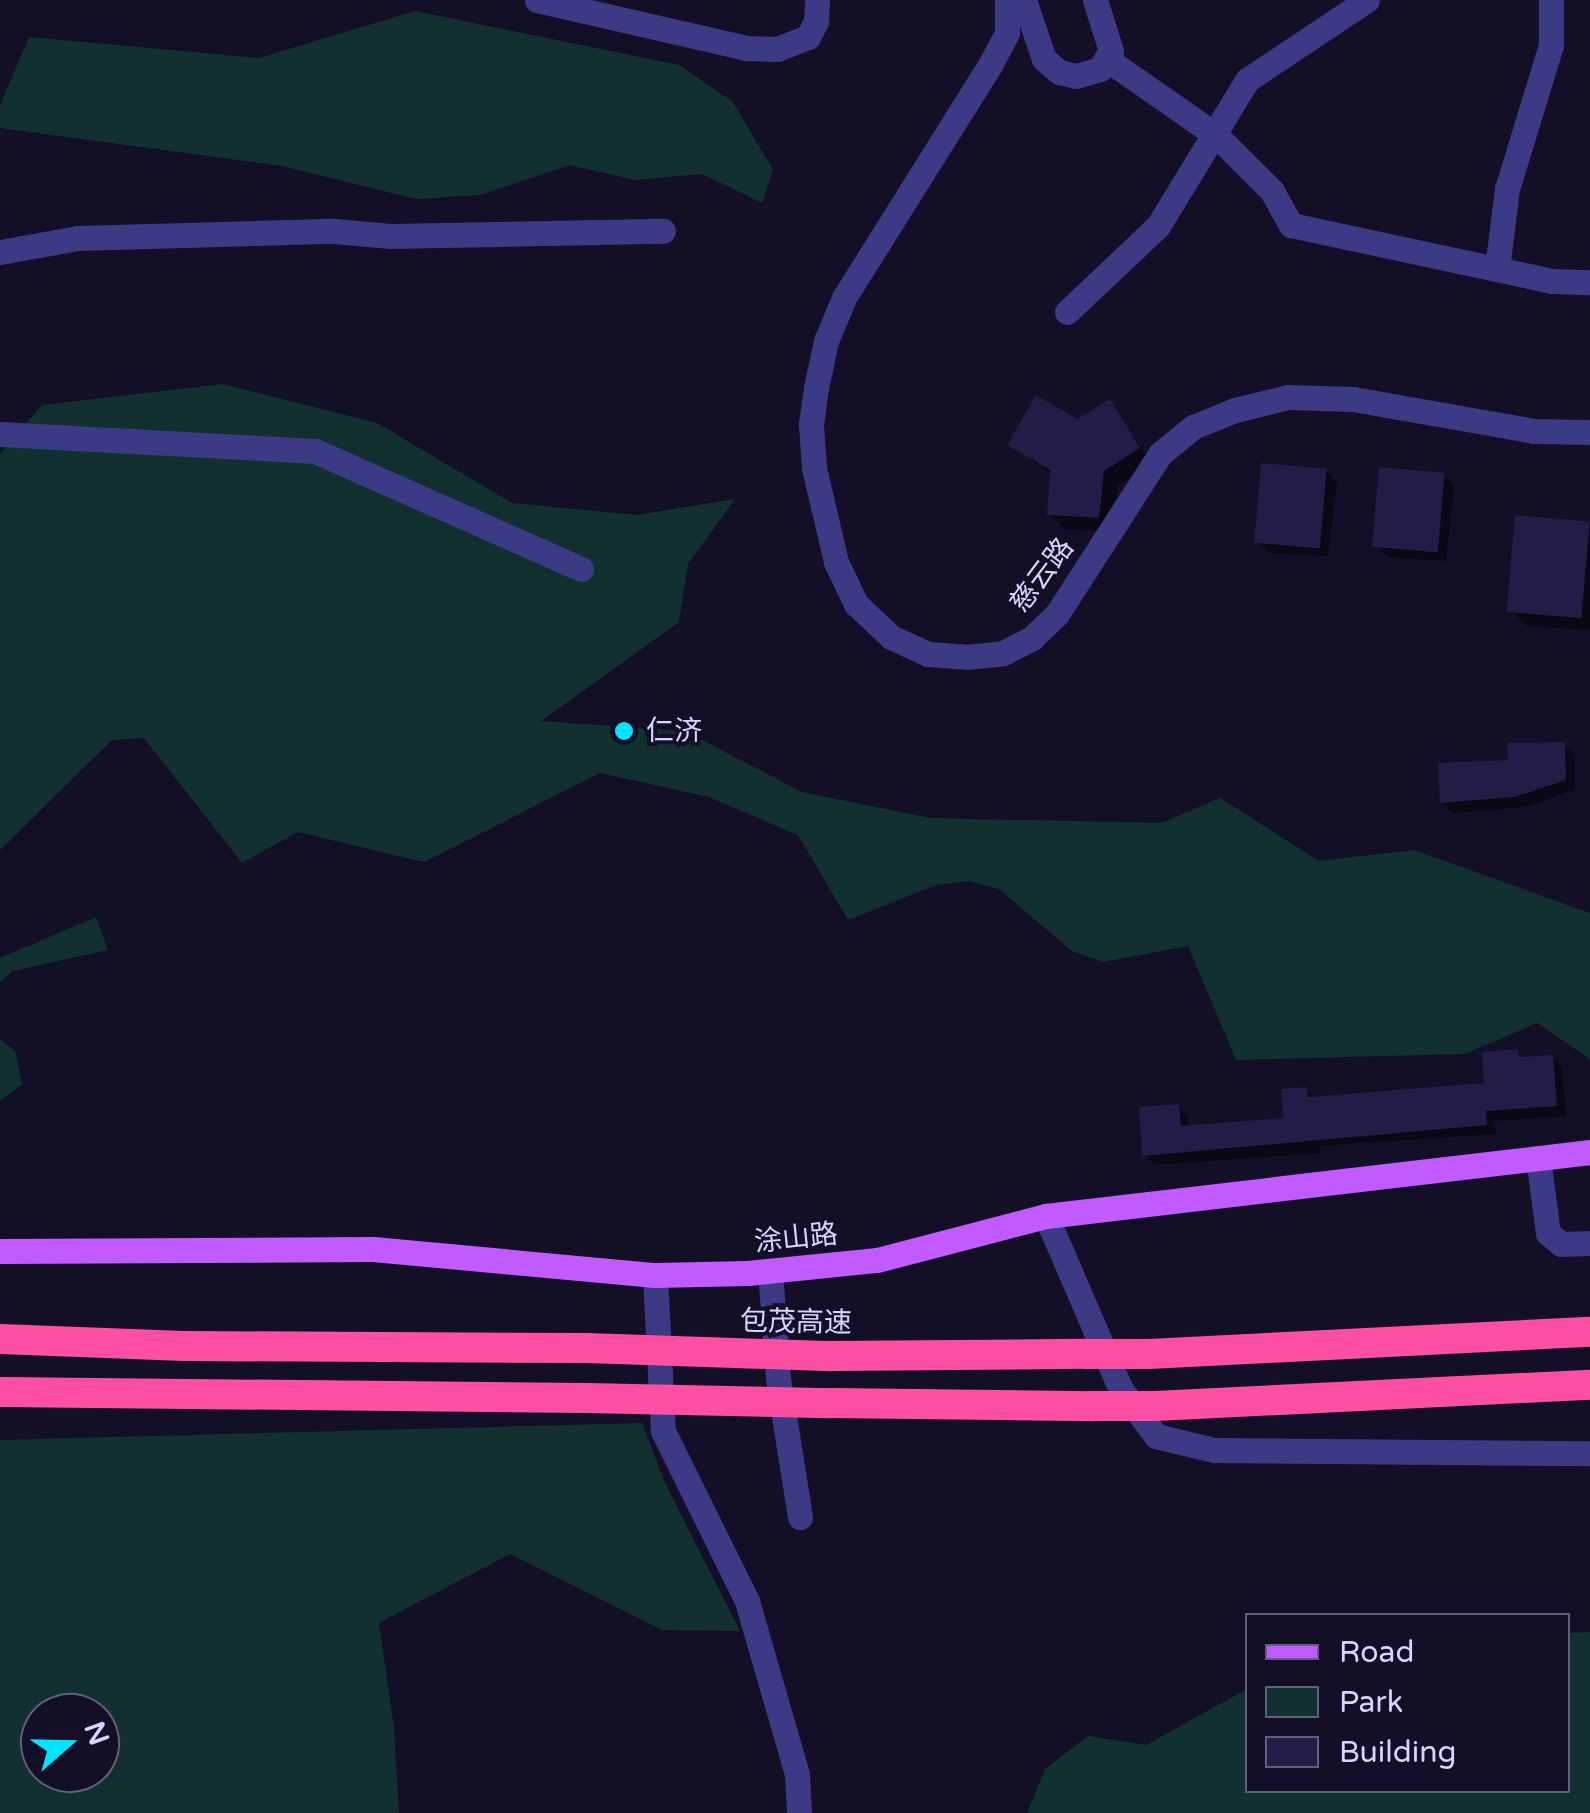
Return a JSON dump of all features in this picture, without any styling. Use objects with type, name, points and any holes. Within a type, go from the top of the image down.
[{"type":"highway","name":"包茂高速","points":[[0,1336],[184,1346],[586,1348],[832,1356],[1149,1354],[1590,1332]]},
{"type":"highway","points":[[8,1393],[1155,1406],[1590,1385]]},
{"type":"main road","name":"涂山路","points":[[0,1251],[374,1249],[656,1275],[770,1271],[878,1260],[1046,1216],[1590,1152]]},
{"type":"street","points":[[536,0],[746,48],[777,49],[808,37],[816,21],[817,0]]},
{"type":"street","name":"慈云路","points":[[1007,0],[1006,33],[990,65],[844,298],[826,341],[816,388],[811,425],[814,468],[836,562],[856,604],[892,637],[928,654],[966,657],[1002,653],[1032,638],[1057,614],[1160,454],[1193,427],[1235,410],[1288,397],[1354,399],[1534,431],[1590,432]]},
{"type":"street","points":[[1024,0],[1044,59],[1060,72],[1089,74],[1108,60],[1111,51],[1095,0]]},
{"type":"street","points":[[1067,312],[1158,226],[1217,136],[1247,80],[1367,0]]},
{"type":"street","points":[[1497,269],[1507,189],[1550,45],[1550,0]]},
{"type":"street","points":[[1108,60],[1217,136],[1272,191],[1291,224],[1552,281],[1590,282]]},
{"type":"street","points":[[0,252],[98,238],[334,230],[390,236],[664,231]]},
{"type":"street","points":[[0,434],[315,450],[581,569]]},
{"type":"street","points":[[1538,1158],[1548,1233],[1561,1244],[1590,1243]]},
{"type":"street","points":[[1046,1216],[1120,1388],[1156,1436],[1214,1450],[1590,1453]]},
{"type":"street","points":[[770,1271],[778,1378],[800,1517]]},
{"type":"street","points":[[656,1275],[663,1431],[747,1601],[797,1774],[799,1813]]},
{"type":"green space","points":[[415,11],[679,65],[733,102],[773,170],[762,203],[702,174],[634,180],[570,165],[480,195],[416,199],[282,166],[0,128],[0,105],[29,37],[259,58]]},
{"type":"green space","points":[[223,384],[377,423],[512,503],[637,515],[735,499],[688,564],[679,622],[541,721],[685,731],[802,792],[930,818],[1161,823],[1220,798],[1319,861],[1414,850],[1590,913],[1590,1059],[1537,1023],[1465,1054],[1236,1060],[1188,946],[1103,962],[1072,951],[999,889],[968,881],[936,885],[848,920],[798,835],[709,797],[600,773],[424,862],[298,832],[242,863],[144,738],[112,740],[0,850],[0,454],[42,405]]},
{"type":"green space","points":[[96,917],[108,950],[13,971],[0,982],[0,958]]},
{"type":"green space","points":[[0,1039],[15,1051],[22,1084],[0,1101]]},
{"type":"green space","points":[[642,1423],[665,1483],[740,1631],[662,1630],[510,1554],[379,1623],[394,1727],[399,1813],[0,1813],[0,1440]]},
{"type":"green space","points":[[1590,1632],[1590,1813],[1027,1813],[1045,1769],[1088,1736],[1146,1745],[1245,1690],[1245,1793],[1570,1793],[1570,1633]]},
{"type":"building","points":[[1036,395],[1077,419],[1110,399],[1140,448],[1104,471],[1099,518],[1047,515],[1050,470],[1007,445]]},
{"type":"building","points":[[1261,463],[1327,469],[1320,548],[1254,543]]},
{"type":"building","points":[[1379,467],[1445,473],[1438,552],[1372,547]]},
{"type":"building","points":[[1515,515],[1590,522],[1581,618],[1507,612]]},
{"type":"building","points":[[1565,742],[1566,780],[1515,797],[1440,803],[1438,763],[1508,760],[1507,743]]},
{"type":"building","points":[[1518,1049],[1519,1057],[1553,1055],[1557,1106],[1486,1111],[1487,1125],[1142,1156],[1139,1107],[1179,1104],[1181,1126],[1283,1118],[1281,1089],[1307,1087],[1308,1097],[1484,1083],[1482,1052]]},
{"type":"place","name":"仁济","points":[[624,731]]}]
